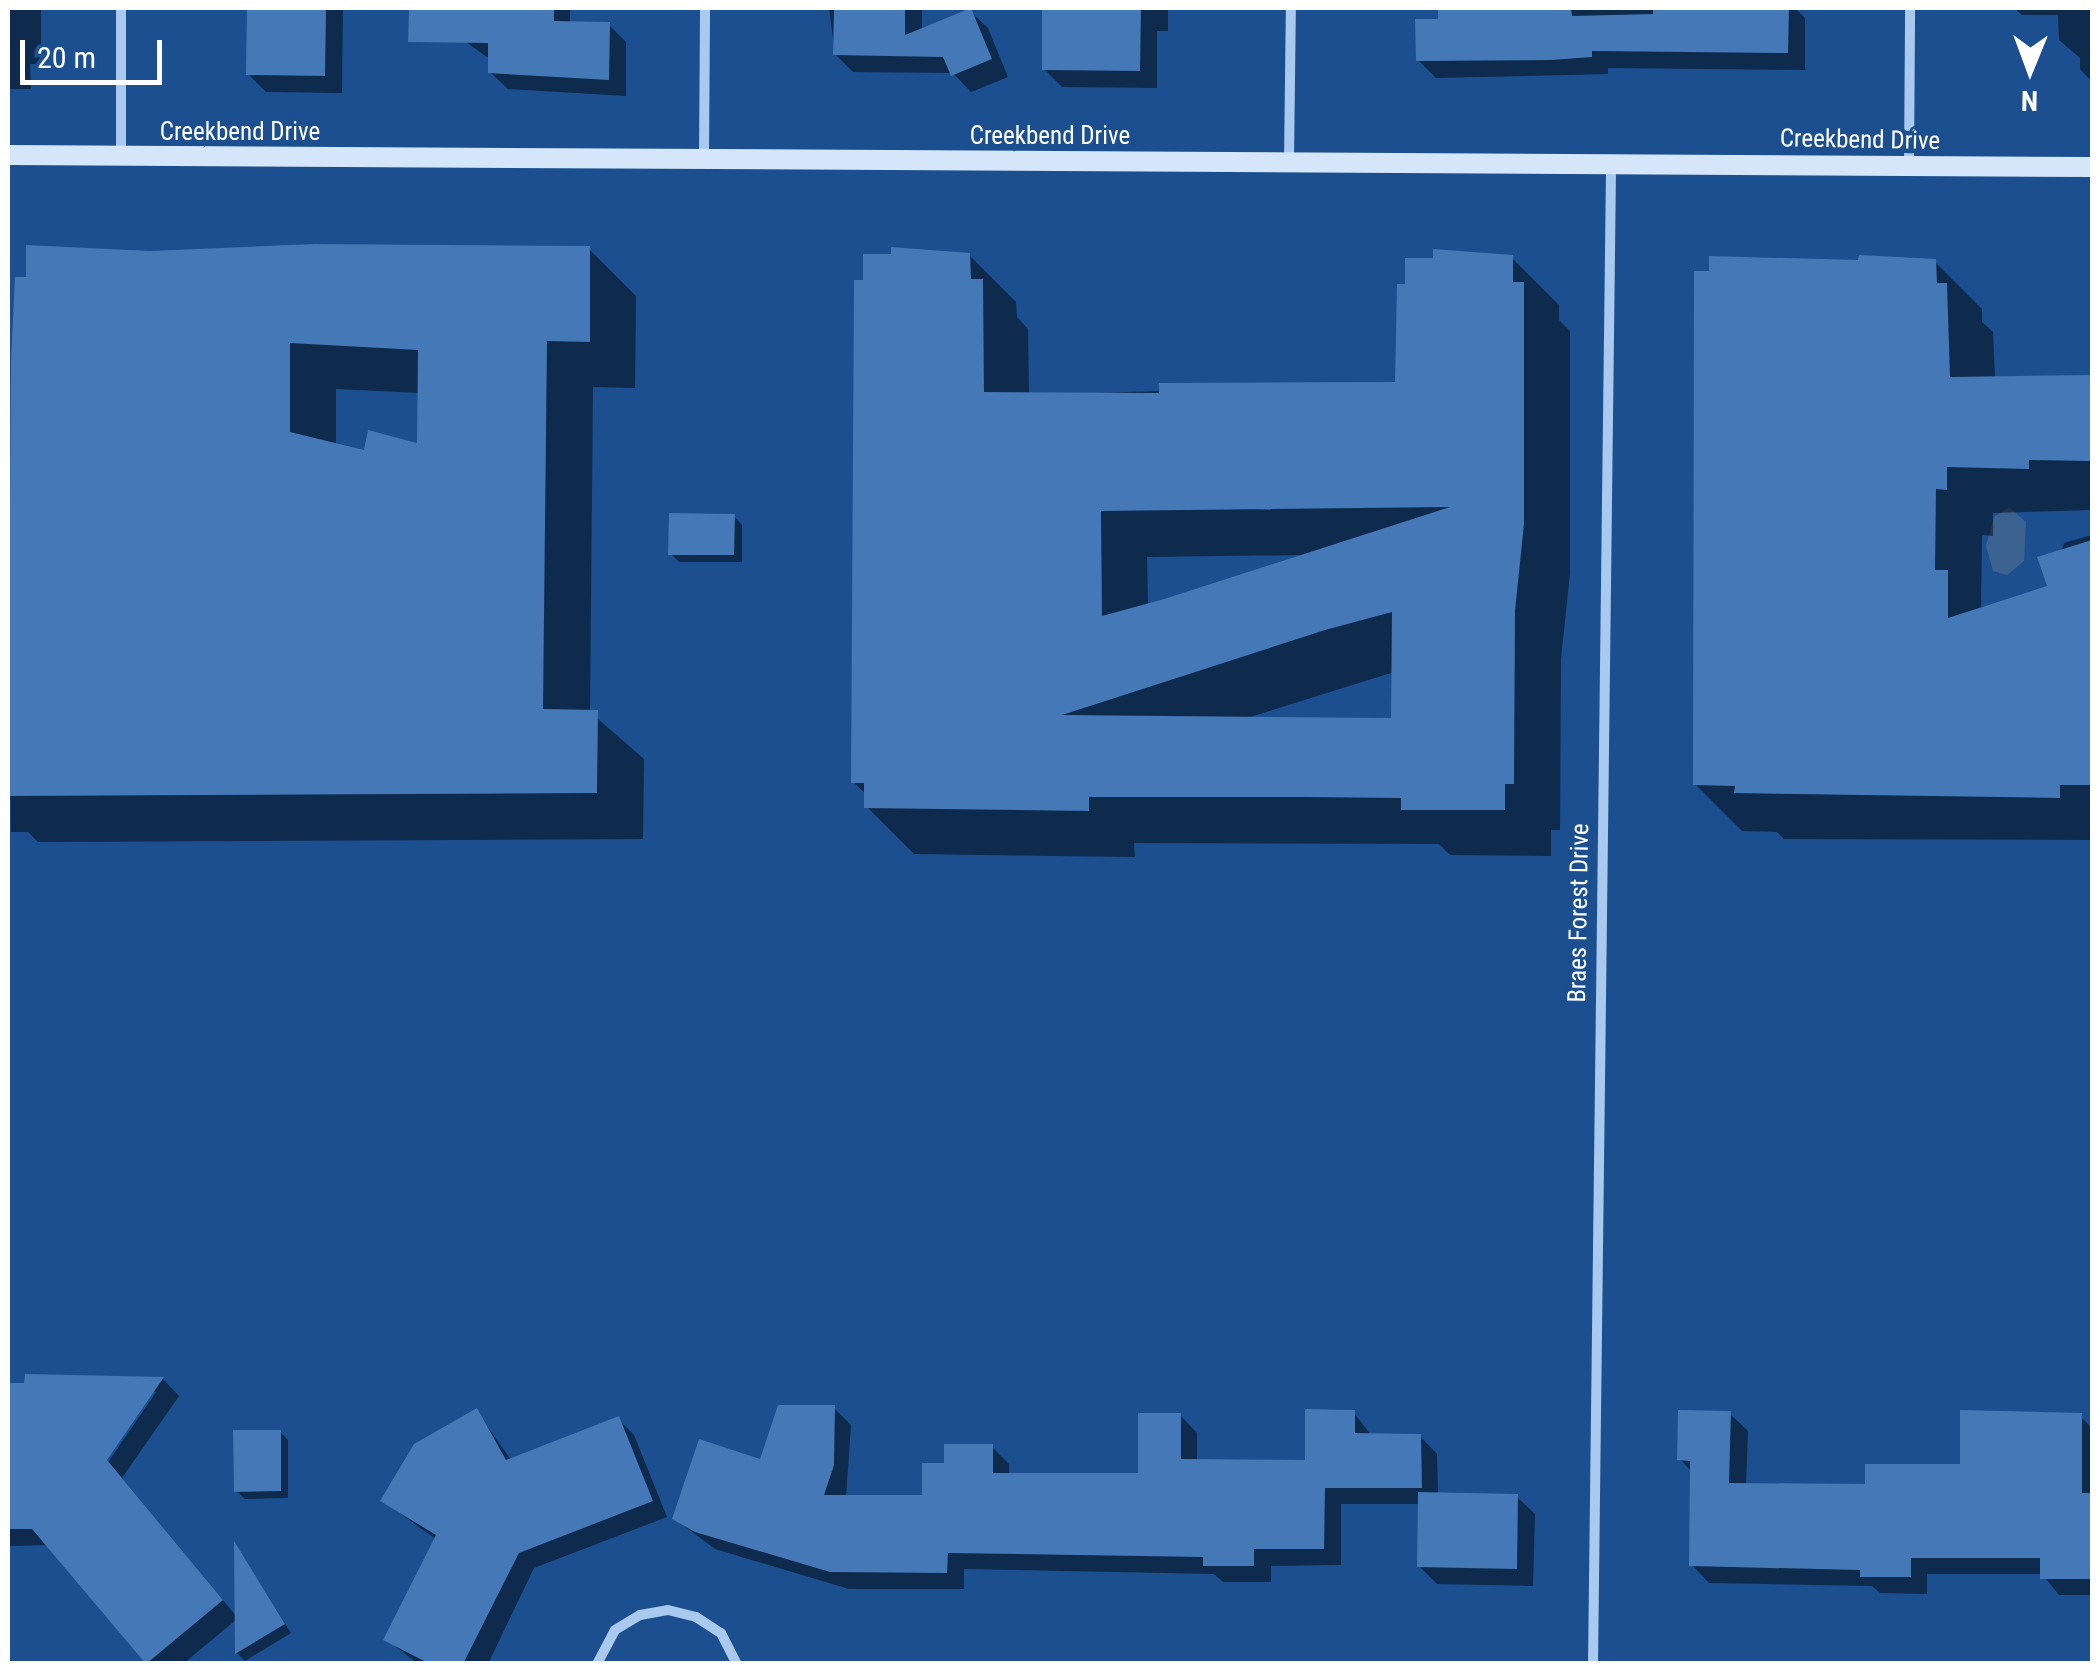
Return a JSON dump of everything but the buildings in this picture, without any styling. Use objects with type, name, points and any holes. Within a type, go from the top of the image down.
[{"type":"street","points":[[121,8],[121,157]]},
{"type":"street","points":[[704,160],[705,8]]},
{"type":"street","points":[[1289,162],[1291,8]]},
{"type":"street","points":[[1909,166],[1910,8]]},
{"type":"street","name":"Creekbend Drive","points":[[8,155],[2092,167]]},
{"type":"street","name":"Braes Forest Drive","points":[[1593,1664],[1611,163]]},
{"type":"street","points":[[596,1664],[615,1630],[640,1615],[668,1610],[696,1617],[720,1633],[737,1664]]},
{"type":"water","points":[[2009,507],[2026,522],[2024,561],[2007,575],[1993,571],[1986,546],[1994,517]]}]
